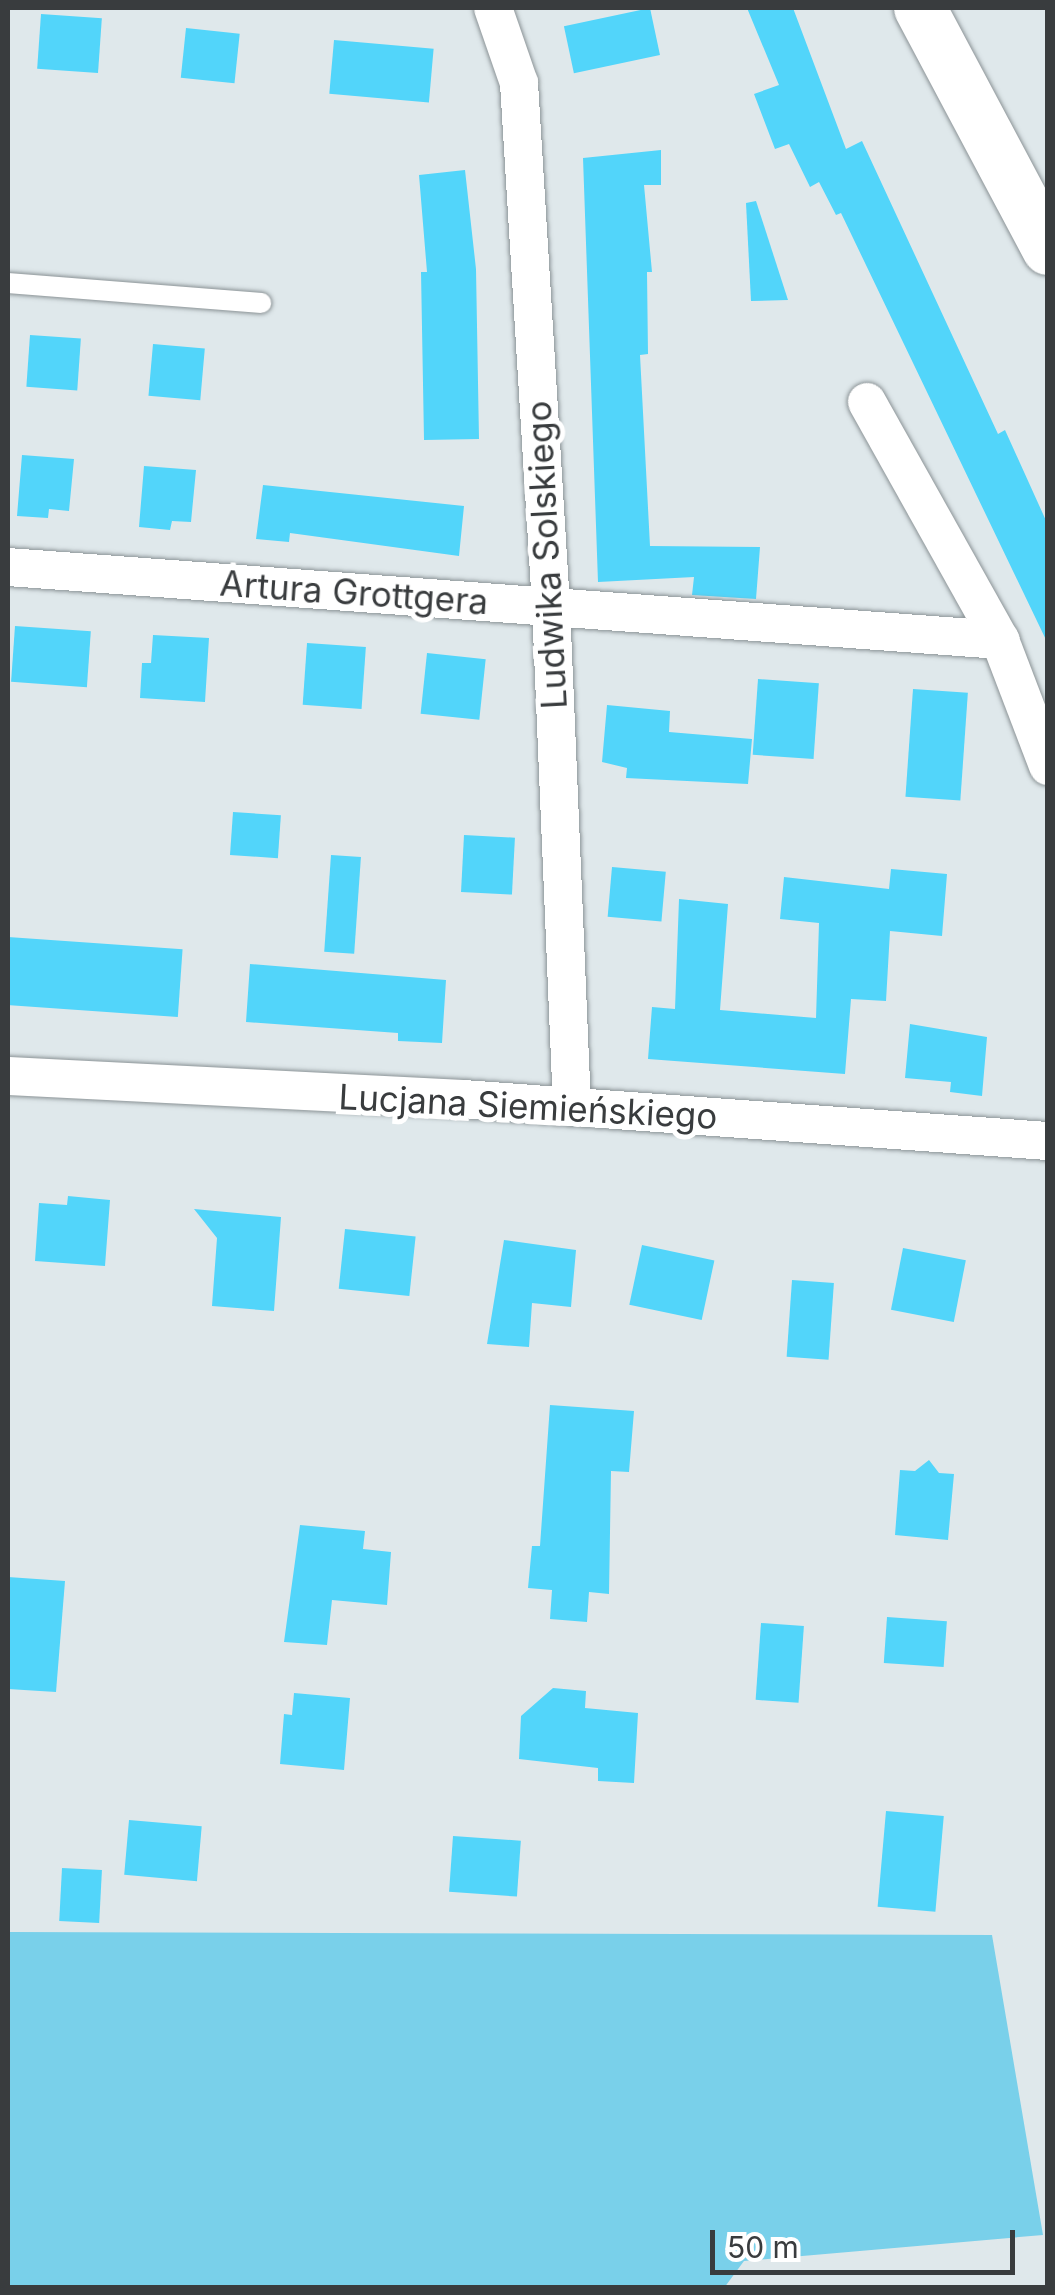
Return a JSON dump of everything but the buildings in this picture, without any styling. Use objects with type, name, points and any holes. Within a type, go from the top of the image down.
[{"type":"street","name":"Ludwika Solskiego","points":[[493,8],[519,83],[551,606],[572,1106]]},
{"type":"street","points":[[920,8],[1048,249]]},
{"type":"street","points":[[867,402],[1000,640],[1048,766]]},
{"type":"street","name":"Artura Grottgera","points":[[8,567],[1000,640]]},
{"type":"street","name":"Lucjana Siemieńskiego","points":[[8,1076],[572,1106],[1048,1141]]},
{"type":"lane","points":[[8,283],[261,303]]},
{"type":"shaded area","points":[[8,1932],[992,1935],[1043,2235],[744,2261],[724,2288],[8,2287]]}]
